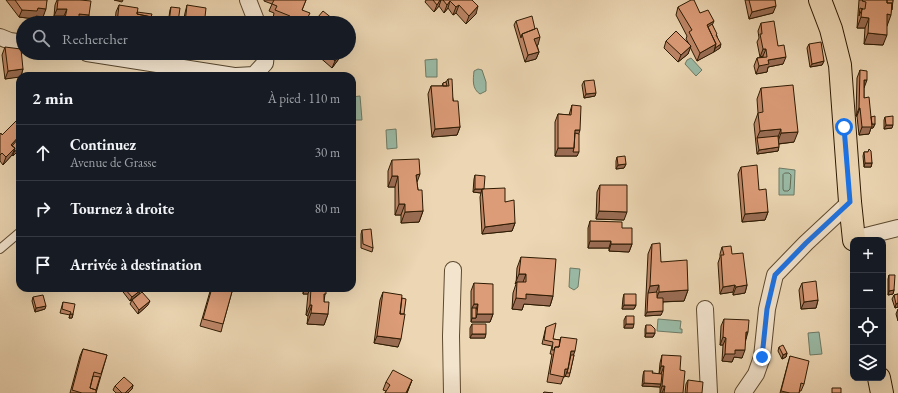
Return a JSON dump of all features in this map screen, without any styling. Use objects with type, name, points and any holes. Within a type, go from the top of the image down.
[{"type":"main road","points":[[820,0],[831,29],[840,65],[854,237]]},
{"type":"main road","points":[[880,381],[882,393]]},
{"type":"street","points":[[248,0],[254,16]]},
{"type":"street","points":[[0,37],[16,42]]},
{"type":"street","points":[[132,60],[209,72]]},
{"type":"street","points":[[257,72],[265,63],[265,60]]},
{"type":"street","points":[[743,393],[756,374],[762,357],[767,309],[775,275],[806,243],[850,202]]},
{"type":"street","points":[[862,237],[898,228]]},
{"type":"street","points":[[452,393],[451,336],[453,270]]},
{"type":"street","points":[[705,309],[709,393]]},
{"type":"lane","points":[[0,248],[16,235]]},
{"type":"water","points":[[691,58],[702,70],[696,76],[685,64],[687,60]]},
{"type":"water","points":[[437,59],[437,77],[426,77],[425,60]]},
{"type":"water","points":[[478,69],[482,70],[486,82],[486,91],[480,94],[474,87],[473,81],[474,71]]},
{"type":"water","points":[[356,96],[360,96],[362,120],[356,120]]},
{"type":"water","points":[[396,129],[397,148],[387,149],[386,130]]},
{"type":"water","points":[[779,168],[795,170],[794,195],[779,195]]},
{"type":"water","points":[[570,268],[580,269],[578,287],[574,290],[569,287]]},
{"type":"water","points":[[658,319],[681,321],[680,329],[682,329],[682,333],[657,331]]},
{"type":"water","points":[[819,332],[822,354],[810,355],[808,333]]},
{"type":"building","points":[[15,0],[47,0],[46,9],[38,8],[37,11],[22,10]]},
{"type":"building","points":[[58,0],[91,1],[89,15],[79,14],[79,16],[65,16],[67,9],[57,9]]},
{"type":"building","points":[[274,0],[306,0],[302,10],[310,13],[308,16],[290,16],[275,10],[277,6],[272,4]]},
{"type":"building","points":[[433,0],[440,0],[437,5]]},
{"type":"building","points":[[443,0],[472,0],[478,6],[469,16],[459,5],[456,7],[450,1],[447,5]]},
{"type":"building","points":[[691,0],[694,0],[700,13],[708,10],[714,21],[707,25],[716,44],[700,53],[689,32],[692,30],[678,7]]},
{"type":"building","points":[[749,0],[775,0],[776,6],[752,12]]},
{"type":"building","points":[[887,0],[887,3],[892,3],[891,15],[887,14],[887,35],[868,33],[869,18],[861,17],[862,9],[865,9],[866,2],[862,1]]},
{"type":"building","points":[[887,0],[893,0],[892,10],[892,3],[887,3]]},
{"type":"building","points":[[119,5],[138,8],[137,14],[147,16],[118,16]]},
{"type":"building","points":[[187,5],[206,8],[205,16],[186,16]]},
{"type":"building","points":[[171,7],[180,8],[179,16],[170,16]]},
{"type":"building","points":[[323,11],[329,16],[319,16]]},
{"type":"building","points":[[137,12],[152,14],[151,16],[146,16],[137,14]]},
{"type":"building","points":[[532,16],[535,29],[522,34],[521,38],[516,21]]},
{"type":"building","points":[[774,21],[778,46],[784,45],[786,57],[768,60],[769,64],[759,66],[757,58],[767,57],[766,49],[763,49],[760,34],[762,34],[761,23]]},
{"type":"building","points":[[712,24],[721,44],[715,48],[716,44],[708,27]]},
{"type":"building","points":[[537,28],[540,37],[534,39],[539,52],[528,55],[522,34]]},
{"type":"building","points":[[676,31],[691,46],[681,55],[666,41]]},
{"type":"building","points":[[821,42],[824,61],[812,64],[809,44]]},
{"type":"building","points":[[5,47],[16,48],[16,60],[22,60],[23,69],[8,71]]},
{"type":"building","points":[[860,70],[867,71],[867,80],[864,80],[864,98],[869,97],[872,127],[862,127],[859,108]]},
{"type":"building","points":[[448,79],[452,79],[453,101],[458,101],[460,127],[435,129],[431,86],[449,86]]},
{"type":"building","points":[[594,80],[596,93],[586,94],[584,81]]},
{"type":"building","points":[[446,82],[447,86],[443,86],[443,83]]},
{"type":"building","points":[[793,85],[798,132],[781,133],[781,129],[760,131],[758,113],[763,112],[761,88]]},
{"type":"building","points":[[572,105],[581,106],[580,130],[575,130],[574,148],[558,148],[558,114],[571,115]]},
{"type":"building","points":[[875,116],[875,124],[872,124],[871,117]]},
{"type":"building","points":[[893,116],[893,125],[886,125],[885,117]]},
{"type":"building","points":[[16,121],[16,139],[11,145],[15,148],[6,157],[2,153],[0,155],[1,133],[2,135]]},
{"type":"building","points":[[575,133],[579,134],[579,152],[573,152]]},
{"type":"building","points":[[778,136],[779,147],[759,150],[757,138]]},
{"type":"building","points":[[16,142],[16,150],[14,152],[15,148],[12,146]]},
{"type":"building","points":[[869,149],[871,151],[872,163],[865,163],[864,152],[868,152]]},
{"type":"building","points":[[625,156],[626,164],[618,165],[617,157]]},
{"type":"building","points":[[419,159],[420,174],[416,175],[418,190],[422,190],[423,211],[405,212],[405,204],[399,204],[398,176],[392,176],[392,160]]},
{"type":"building","points":[[757,165],[759,190],[766,189],[768,212],[745,214],[741,167]]},
{"type":"building","points":[[475,175],[485,176],[484,189],[475,189]]},
{"type":"building","points":[[600,185],[627,185],[627,212],[599,211]]},
{"type":"building","points":[[505,188],[505,202],[514,200],[515,223],[485,227],[482,189]]},
{"type":"building","points":[[590,221],[622,222],[622,228],[632,228],[632,244],[611,244],[611,241],[590,241]]},
{"type":"building","points":[[371,229],[373,248],[363,244],[362,230]]},
{"type":"building","points":[[660,243],[661,262],[687,260],[688,290],[659,292],[659,285],[650,286],[652,244]]},
{"type":"building","points":[[731,246],[732,254],[743,253],[747,285],[723,287],[721,255],[724,255],[722,247]]},
{"type":"building","points":[[521,257],[556,259],[553,296],[526,294],[526,299],[516,298],[517,282],[526,282],[526,274],[519,274]]},
{"type":"building","points":[[889,275],[895,275],[894,290],[889,291]]},
{"type":"building","points":[[816,281],[818,300],[804,302],[802,283]]},
{"type":"building","points":[[474,283],[493,284],[493,314],[477,314],[478,304],[474,304]]},
{"type":"building","points":[[128,292],[138,292],[132,297]]},
{"type":"building","points":[[142,292],[150,301],[139,310],[132,300]]},
{"type":"building","points":[[211,292],[232,292],[223,324],[203,319]]},
{"type":"building","points":[[311,292],[326,292],[326,294],[324,294],[324,302],[329,302],[328,314],[311,313],[312,305],[310,305]]},
{"type":"building","points":[[383,292],[402,295],[400,314],[405,314],[401,339],[377,336]]},
{"type":"building","points":[[657,292],[657,298],[663,298],[663,311],[647,312],[648,293]]},
{"type":"building","points":[[624,294],[636,294],[636,305],[624,305]]},
{"type":"building","points":[[898,294],[898,303],[896,304],[894,295]]},
{"type":"building","points":[[43,295],[46,306],[36,308],[33,297]]},
{"type":"building","points":[[402,298],[406,299],[404,314],[400,314]]},
{"type":"building","points":[[63,302],[75,304],[73,314],[70,314],[71,312],[62,309]]},
{"type":"building","points":[[472,308],[476,308],[476,318],[472,318]]},
{"type":"building","points":[[626,316],[634,316],[634,324],[626,324]]},
{"type":"building","points":[[724,319],[749,320],[748,332],[746,332],[745,350],[735,350],[735,354],[725,354],[726,338],[723,337]]},
{"type":"building","points":[[556,323],[553,339],[560,340],[559,347],[555,347],[554,350],[552,350],[553,342],[544,340],[546,327]]},
{"type":"building","points":[[472,324],[486,324],[486,334],[472,334]]},
{"type":"building","points":[[646,325],[651,325],[655,329],[655,333],[646,333]]},
{"type":"building","points":[[561,337],[577,339],[575,351],[571,351],[568,369],[565,369],[564,377],[550,374],[555,347],[559,347]]},
{"type":"building","points":[[783,345],[787,353],[783,355],[779,347]]},
{"type":"building","points":[[83,349],[107,355],[101,374],[94,372],[90,388],[96,390],[96,393],[82,393],[72,390]]},
{"type":"building","points":[[571,355],[574,355],[570,373],[567,373],[568,369]]},
{"type":"building","points":[[662,355],[681,356],[680,370],[685,371],[683,393],[664,393],[665,386],[662,386],[664,366],[661,366]]},
{"type":"building","points":[[790,356],[809,361],[804,384],[801,383],[799,393],[781,391]]},
{"type":"building","points":[[393,370],[412,380],[406,393],[385,393],[390,385],[386,382]]},
{"type":"building","points":[[644,371],[653,371],[652,373],[662,374],[661,384],[644,383]]},
{"type":"building","points":[[93,376],[100,377],[96,390],[90,388]]},
{"type":"building","points":[[124,377],[133,385],[125,393],[122,393],[115,386]]},
{"type":"building","points":[[688,380],[703,382],[702,393],[687,393]]},
{"type":"building","points":[[832,388],[841,388],[841,393],[832,393]]},
{"type":"route","points":[[762,357],[767,309],[775,275],[806,243],[850,202],[844,127]]}]
